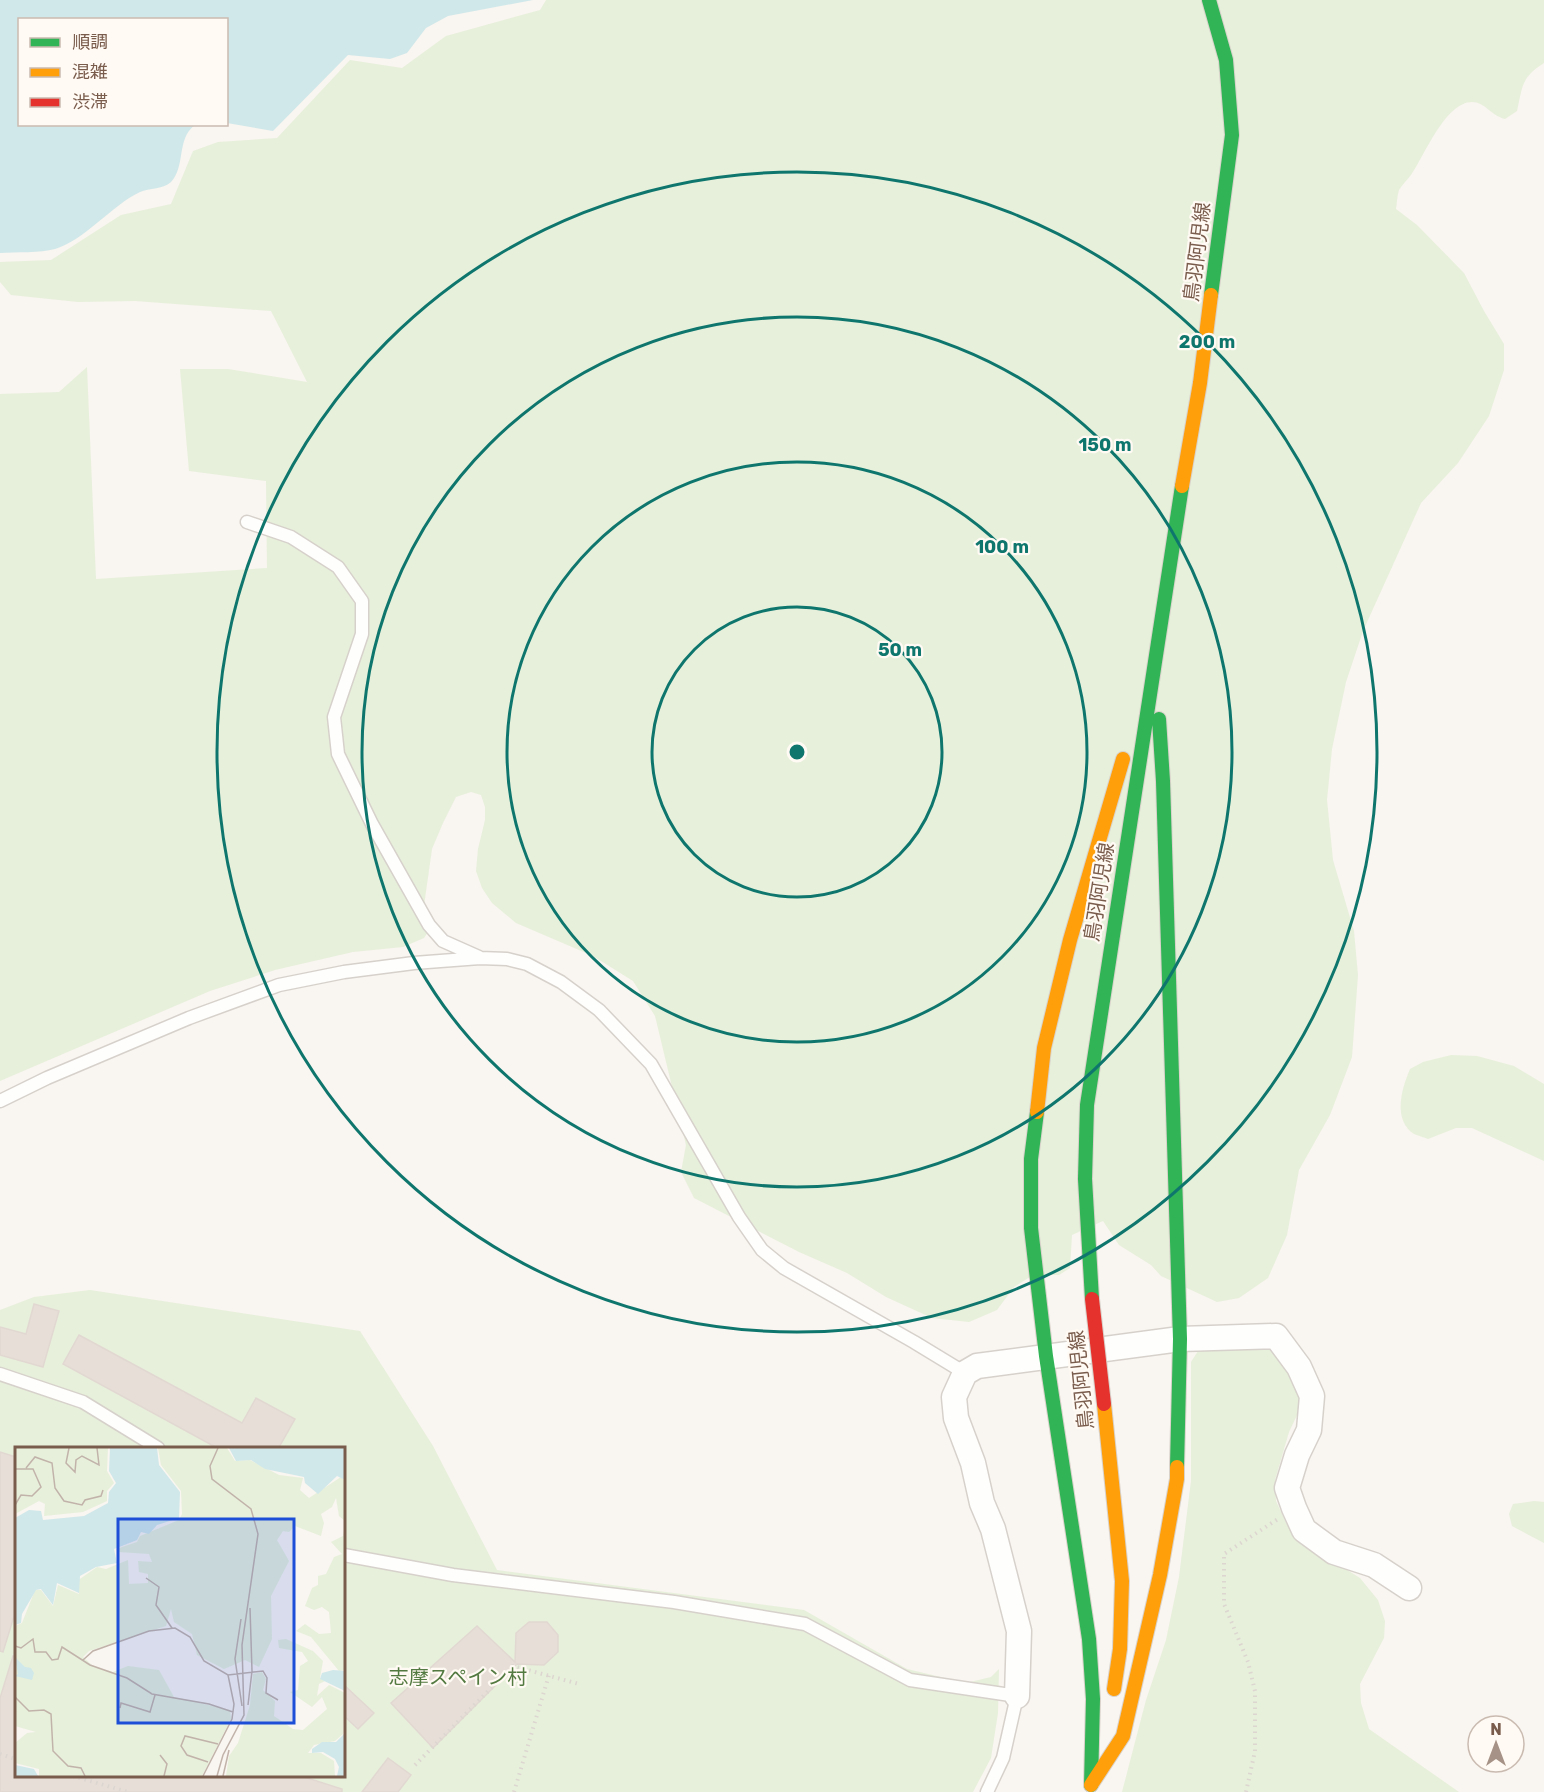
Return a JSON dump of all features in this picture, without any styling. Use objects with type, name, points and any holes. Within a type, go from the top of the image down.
[{"type":"main road","name":"鳥羽阿児線","points":[[1113,1700],[1120,1649],[1122,1581],[1092,1299],[1085,1179],[1088,1105],[1176,518],[1200,383],[1232,135],[1226,60],[1209,0]]},
{"type":"main road","points":[[1089,1789],[1092,1699],[1089,1640],[1046,1356],[1031,1228],[1031,1159],[1044,1048],[1070,940],[1154,660]]},
{"type":"main road","points":[[1089,1789],[1123,1736],[1160,1575],[1177,1479],[1180,1339],[1163,781],[1154,660]]},
{"type":"main road","points":[[1089,1789],[1107,1731]]},
{"type":"street","points":[[1017,1696],[1019,1631],[993,1529],[982,1503],[973,1463],[956,1418],[954,1397],[965,1373],[977,1366],[993,1362],[1180,1339],[1276,1336],[1299,1368],[1312,1396],[1309,1430],[1297,1455],[1287,1488],[1304,1530],[1334,1552],[1374,1564],[1409,1588]]},
{"type":"lane","points":[[247,522],[291,537],[338,567],[362,601],[362,634],[334,717],[338,754],[372,824],[429,925],[443,940],[480,958]]},
{"type":"lane","points":[[0,1101],[47,1078],[189,1018],[279,985],[414,963],[480,958],[507,959],[526,964],[561,982],[598,1010],[632,1042],[651,1064],[739,1217],[762,1250],[784,1268],[965,1373]]},
{"type":"lane","points":[[0,1374],[83,1402],[155,1447]]},
{"type":"lane","points":[[345,1555],[453,1575],[674,1602],[805,1624],[910,1680],[1017,1696],[1003,1758],[987,1792]]},
{"type":"path","points":[[1246,1792],[1255,1751],[1255,1691],[1248,1662],[1224,1604],[1224,1554],[1294,1508]]},
{"type":"path","points":[[415,1765],[513,1666],[579,1684]]},
{"type":"path","points":[[514,1792],[549,1676]]},
{"type":"path","points":[[0,1754],[15,1759]]},
{"type":"path","points":[[76,1777],[128,1792]]},
{"type":"green space","points":[[546,0],[1544,0],[1544,63],[1531,73],[1524,83],[1517,111],[1505,119],[1477,103],[1462,104],[1444,120],[1411,175],[1398,192],[1396,209],[1417,225],[1464,273],[1504,344],[1504,370],[1489,416],[1458,463],[1421,503],[1363,631],[1346,682],[1332,749],[1327,800],[1333,860],[1354,931],[1358,975],[1352,1057],[1330,1115],[1299,1170],[1287,1235],[1268,1278],[1239,1298],[1217,1302],[1161,1276],[1151,1265],[1119,1245],[1103,1221],[1072,1235],[1070,1268],[1059,1275],[1033,1275],[1014,1287],[997,1310],[969,1322],[932,1318],[886,1297],[847,1273],[799,1252],[694,1198],[681,1172],[686,1145],[655,1016],[633,981],[593,956],[516,923],[492,903],[482,888],[476,871],[478,849],[485,820],[485,807],[481,795],[471,792],[456,797],[432,849],[422,920],[428,932],[424,938],[403,947],[353,952],[275,970],[210,991],[0,1081],[0,394],[59,392],[87,367],[96,579],[267,568],[266,481],[189,471],[180,369],[228,369],[307,382],[271,311],[135,301],[78,302],[11,295],[0,282],[0,262],[51,260],[121,215],[171,204],[193,151],[218,142],[277,138],[350,60],[402,68],[446,36],[540,10]]},
{"type":"green space","points":[[1451,1055],[1477,1056],[1514,1066],[1544,1084],[1544,1161],[1472,1128],[1456,1128],[1428,1139],[1414,1134],[1407,1128],[1401,1112],[1401,1103],[1410,1069],[1423,1062]]},
{"type":"green space","name":"志摩スペイン村","points":[[90,1290],[360,1331],[433,1446],[497,1570],[804,1610],[907,1669],[966,1683],[991,1677],[999,1669],[998,1713],[991,1758],[973,1792],[0,1792],[0,1310],[34,1297]]},
{"type":"green space","points":[[1246,1346],[1270,1349],[1286,1360],[1302,1394],[1300,1409],[1289,1432],[1275,1480],[1276,1501],[1287,1525],[1319,1555],[1360,1578],[1378,1600],[1385,1621],[1384,1638],[1360,1684],[1361,1703],[1369,1729],[1459,1792],[1122,1792],[1146,1700],[1166,1640],[1179,1577],[1191,1481],[1191,1362],[1198,1351]]},
{"type":"green space","points":[[1544,1502],[1544,1543],[1512,1526],[1509,1514],[1513,1504]]},
{"type":"water","points":[[0,0],[533,0],[448,16],[426,28],[407,53],[390,59],[348,55],[273,131],[228,123],[228,18],[18,18],[18,126],[194,126],[185,138],[176,176],[168,184],[140,192],[119,205],[77,238],[55,249],[0,253]]},
{"type":"building","points":[[34,1304],[59,1311],[43,1367],[0,1355],[0,1327],[26,1334]]},
{"type":"building","points":[[79,1335],[242,1423],[256,1398],[295,1419],[279,1447],[215,1447],[63,1364]]},
{"type":"building","points":[[0,1452],[15,1457],[15,1613],[3,1652],[0,1651]]},
{"type":"building","points":[[529,1622],[547,1622],[558,1635],[558,1652],[544,1665],[517,1664],[433,1748],[391,1703],[477,1626],[515,1662],[516,1633]]},
{"type":"building","points":[[13,1656],[15,1657],[15,1777],[304,1777],[342,1789],[342,1792],[0,1792],[0,1698]]},
{"type":"building","points":[[345,1686],[374,1713],[358,1729],[345,1717]]},
{"type":"building","points":[[388,1758],[411,1775],[398,1792],[362,1792]]},
{"type":"traffic: fast","points":[[1209,0],[1226,60],[1232,135],[1211,295]]},
{"type":"traffic: fast","points":[[1092,1299],[1085,1179],[1087,1105],[1182,486]]},
{"type":"traffic: fast","points":[[1159,719],[1163,781],[1180,1339],[1177,1467]]},
{"type":"traffic: fast","points":[[1037,1112],[1031,1159],[1031,1228],[1046,1356],[1089,1639],[1093,1699],[1091,1785]]},
{"type":"traffic: slow","points":[[1182,486],[1200,383],[1211,295]]},
{"type":"traffic: slow","points":[[1037,1112],[1044,1048],[1070,940],[1123,759]]},
{"type":"traffic: slow","points":[[1104,1404],[1122,1581],[1120,1649],[1114,1689]]},
{"type":"traffic: slow","points":[[1091,1785],[1123,1736],[1160,1575],[1177,1479],[1177,1467]]},
{"type":"traffic: jam","points":[[1092,1299],[1104,1404]]}]
